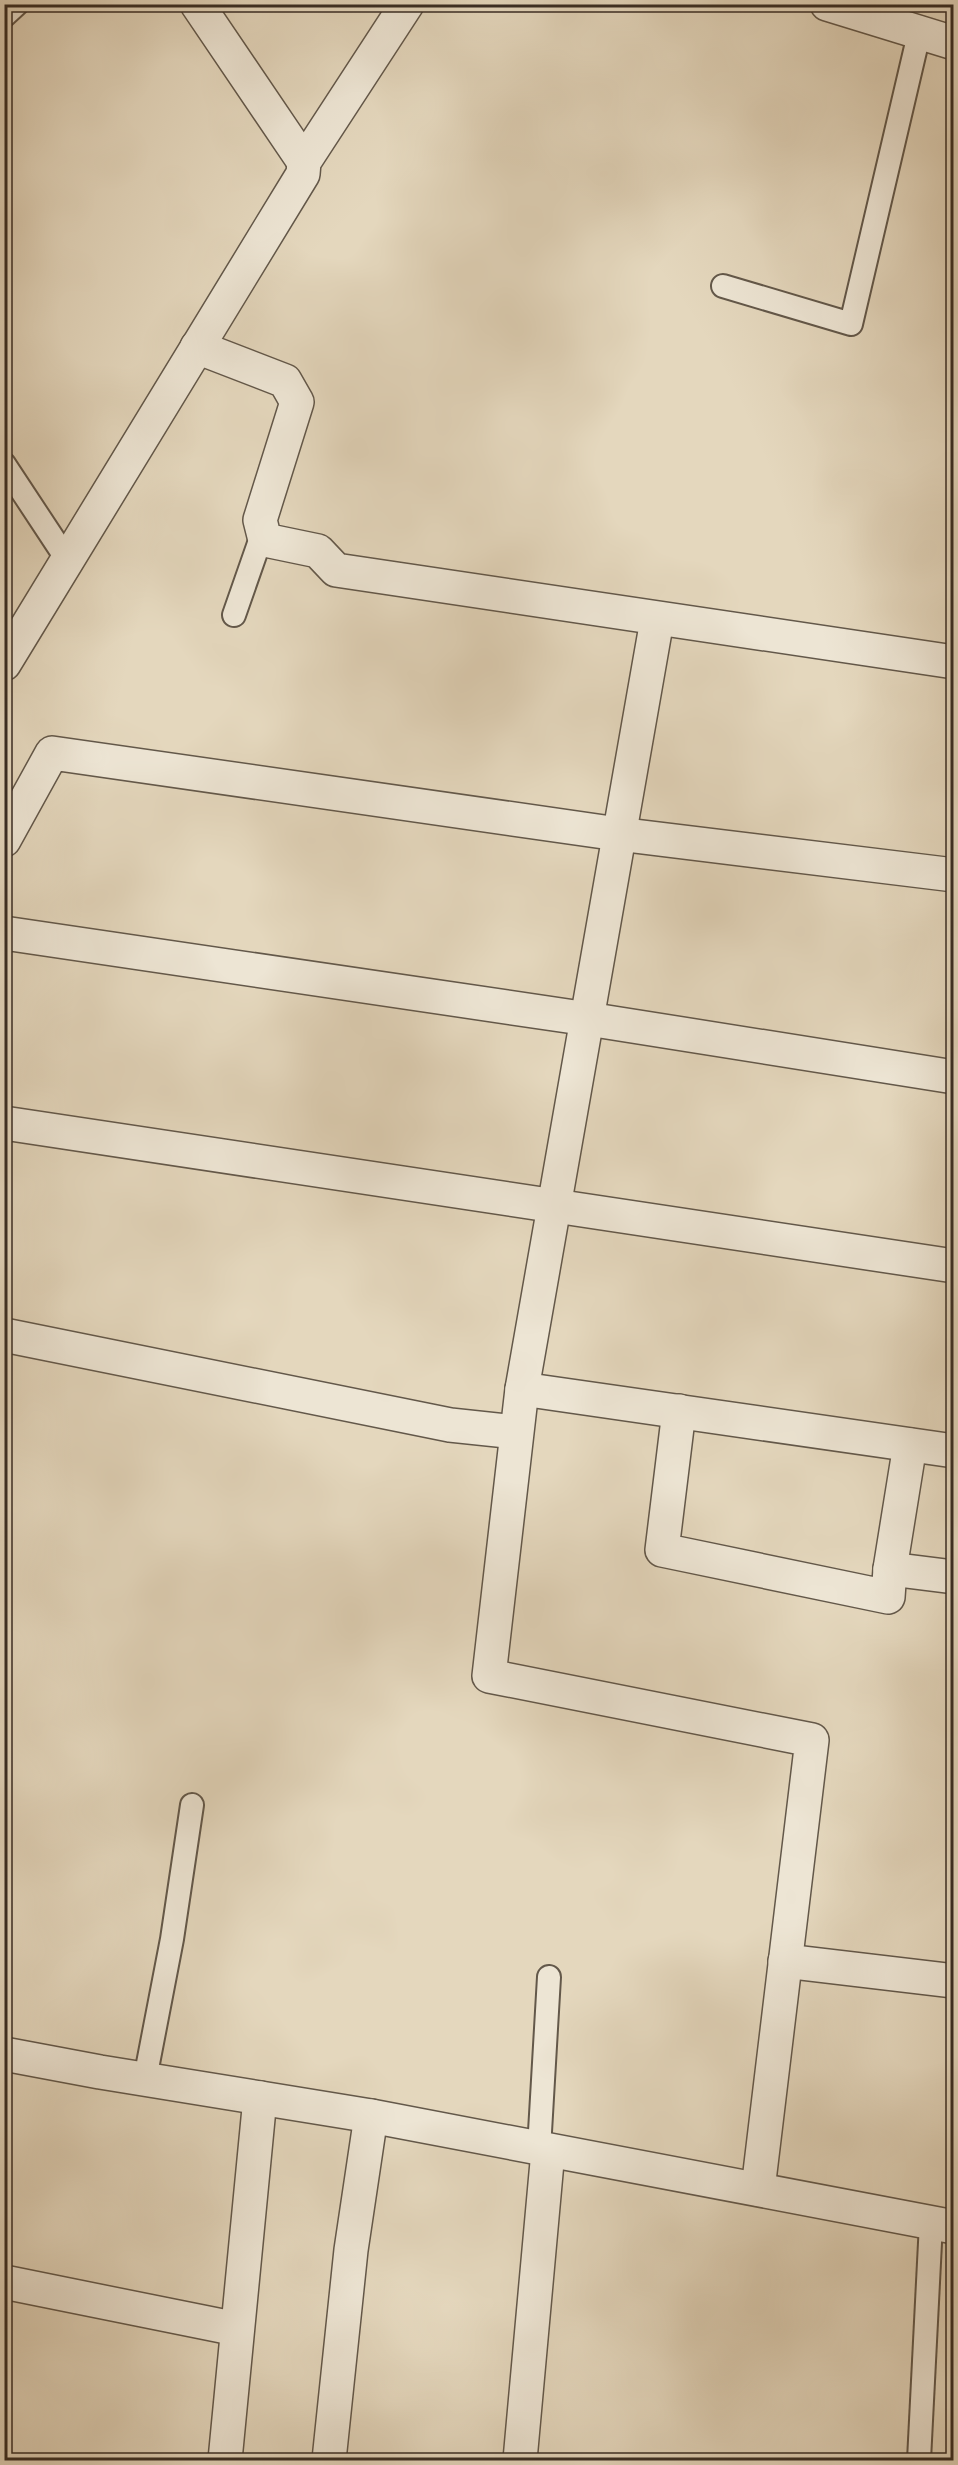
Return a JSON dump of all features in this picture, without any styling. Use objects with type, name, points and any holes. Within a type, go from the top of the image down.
[{"type":"street","points":[[197,4],[304,162]]},
{"type":"street","points":[[4,664],[303,174],[304,162],[407,4]]},
{"type":"street","points":[[827,4],[954,43]]},
{"type":"street","points":[[197,347],[285,381],[297,402],[260,520],[263,532],[266,540],[318,551],[336,570],[657,620],[954,662]]},
{"type":"street","points":[[657,620],[522,1389],[489,1676],[812,1740],[758,2189]]},
{"type":"street","points":[[4,840],[52,753],[618,834],[954,875]]},
{"type":"street","points":[[4,933],[588,1019],[954,1077]]},
{"type":"street","points":[[4,1123],[954,1266]]},
{"type":"street","points":[[4,1335],[450,1425],[516,1432]]},
{"type":"street","points":[[522,1389],[954,1451]]},
{"type":"street","points":[[679,1411],[662,1550],[888,1597],[890,1569],[910,1445]]},
{"type":"street","points":[[890,1569],[954,1577]]},
{"type":"street","points":[[785,1961],[954,1981]]},
{"type":"street","points":[[4,2054],[371,2116],[942,2225]]},
{"type":"street","points":[[225,2460],[260,2098]]},
{"type":"street","points":[[328,2460],[351,2250],[371,2116]]},
{"type":"street","points":[[520,2460],[543,2150]]},
{"type":"street","points":[[4,2282],[237,2329]]},
{"type":"lane","points":[[4,16],[17,4]]},
{"type":"lane","points":[[723,286],[851,324],[919,34]]},
{"type":"lane","points":[[4,464],[68,561]]},
{"type":"lane","points":[[234,615],[263,532]]},
{"type":"lane","points":[[145,2079],[172,1939],[192,1805]]},
{"type":"lane","points":[[543,2150],[549,1977]]},
{"type":"lane","points":[[919,2460],[942,2225]]}]
